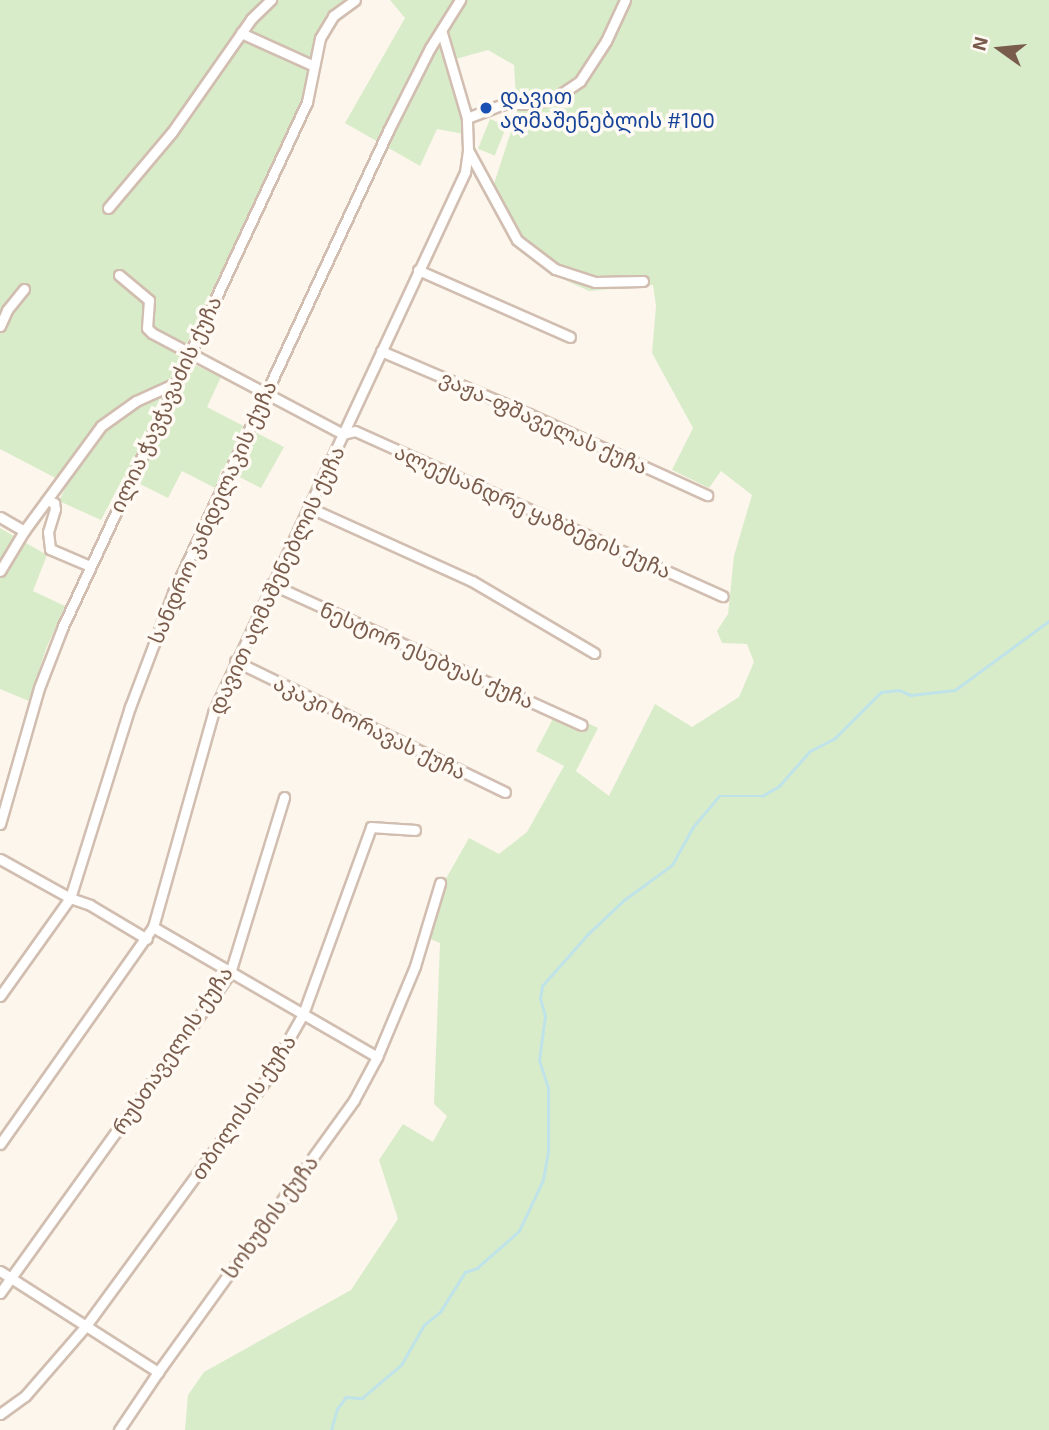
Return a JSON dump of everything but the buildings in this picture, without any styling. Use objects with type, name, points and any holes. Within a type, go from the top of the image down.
[{"type":"street","points":[[108,208],[172,132],[241,33],[271,0]]},
{"type":"street","name":"ილია ჭავჭავაძის ქუჩა","points":[[0,824],[39,688],[90,566],[307,102],[320,38],[333,16],[355,0]]},
{"type":"street","name":"სანდრო კანდელაკის ქუჩა","points":[[0,996],[70,898],[130,707],[164,619],[264,393],[388,131],[430,48],[442,33],[460,0]]},
{"type":"street","points":[[467,118],[503,104],[531,104],[555,98],[580,81],[606,41],[625,0]]},
{"type":"street","points":[[241,33],[314,66]]},
{"type":"street","name":"დავით აღმაშენებლის ქუჩა","points":[[0,1144],[153,927],[214,713],[235,661],[465,172],[468,150],[467,118],[442,33]]},
{"type":"street","points":[[468,150],[517,240],[555,269],[595,282],[643,281]]},
{"type":"street","points":[[418,270],[570,337]]},
{"type":"street","name":"ალექსანდრე ყაზბეგის ქუჩა","points":[[119,275],[149,300],[147,328],[343,435],[355,431],[723,596]]},
{"type":"street","points":[[0,326],[6,310],[23,289]]},
{"type":"street","name":"ვაჟა-ფშაველას ქუჩა","points":[[381,351],[529,414],[707,495]]},
{"type":"street","points":[[0,571],[24,531],[101,425],[136,401],[176,383]]},
{"type":"street","points":[[47,500],[54,503],[55,509],[48,532],[50,549],[90,566]]},
{"type":"street","points":[[308,506],[472,581],[594,653]]},
{"type":"street","points":[[0,517],[24,531]]},
{"type":"street","name":"ნესტორ ესებუას ქუჩა","points":[[271,584],[582,725]]},
{"type":"street","name":"აკაკი ხორავას ქუჩა","points":[[235,661],[505,793]]},
{"type":"street","name":"რუსთაველის ქუჩა","points":[[0,1293],[230,973],[284,797]]},
{"type":"street","name":"თბილისის ქუჩა","points":[[0,1414],[25,1396],[85,1327],[265,1081],[303,1014],[371,827],[415,830]]},
{"type":"street","points":[[0,859],[70,898],[90,905],[147,939]]},
{"type":"street","name":"სოხუმის ქუჩა","points":[[119,1430],[354,1100],[377,1058],[415,966],[440,883]]},
{"type":"street","points":[[153,927],[377,1058]]},
{"type":"street","points":[[0,1271],[158,1372]]},
{"type":"green space","points":[[0,0],[346,0],[327,13],[310,56],[306,93],[180,358],[221,377],[207,407],[284,447],[261,488],[222,468],[215,488],[182,471],[168,498],[124,476],[101,520],[59,501],[67,484],[0,449]]},
{"type":"green space","points":[[390,0],[1049,0],[1049,1430],[185,1430],[188,1395],[204,1372],[351,1290],[398,1219],[379,1160],[403,1124],[433,1142],[447,1116],[434,1104],[440,943],[428,938],[444,882],[469,838],[499,854],[527,832],[564,766],[536,751],[558,709],[598,728],[576,771],[609,796],[655,704],[692,727],[739,697],[754,662],[747,644],[722,643],[717,631],[728,614],[734,556],[752,495],[721,471],[709,488],[672,470],[693,428],[652,353],[656,306],[653,285],[589,291],[550,273],[516,231],[492,190],[517,113],[514,65],[488,50],[445,62],[465,117],[464,134],[437,129],[420,166],[345,123],[405,18]]},
{"type":"green space","points":[[490,119],[507,126],[495,155],[478,149]]},
{"type":"green space","points":[[0,528],[47,555],[33,591],[65,606],[46,649],[29,701],[0,689]]},
{"type":"waterway","points":[[331,1430],[337,1409],[346,1397],[362,1398],[401,1365],[424,1325],[440,1312],[465,1272],[477,1268],[519,1231],[543,1180],[548,1153],[548,1088],[539,1060],[545,1016],[540,999],[542,986],[588,934],[624,900],[672,865],[693,827],[719,796],[762,796],[779,786],[810,751],[835,738],[881,692],[899,690],[911,695],[955,690],[1049,621]]},
{"type":"place","name":"დავით აღმაშენებლის #100","points":[[486,108]]}]
